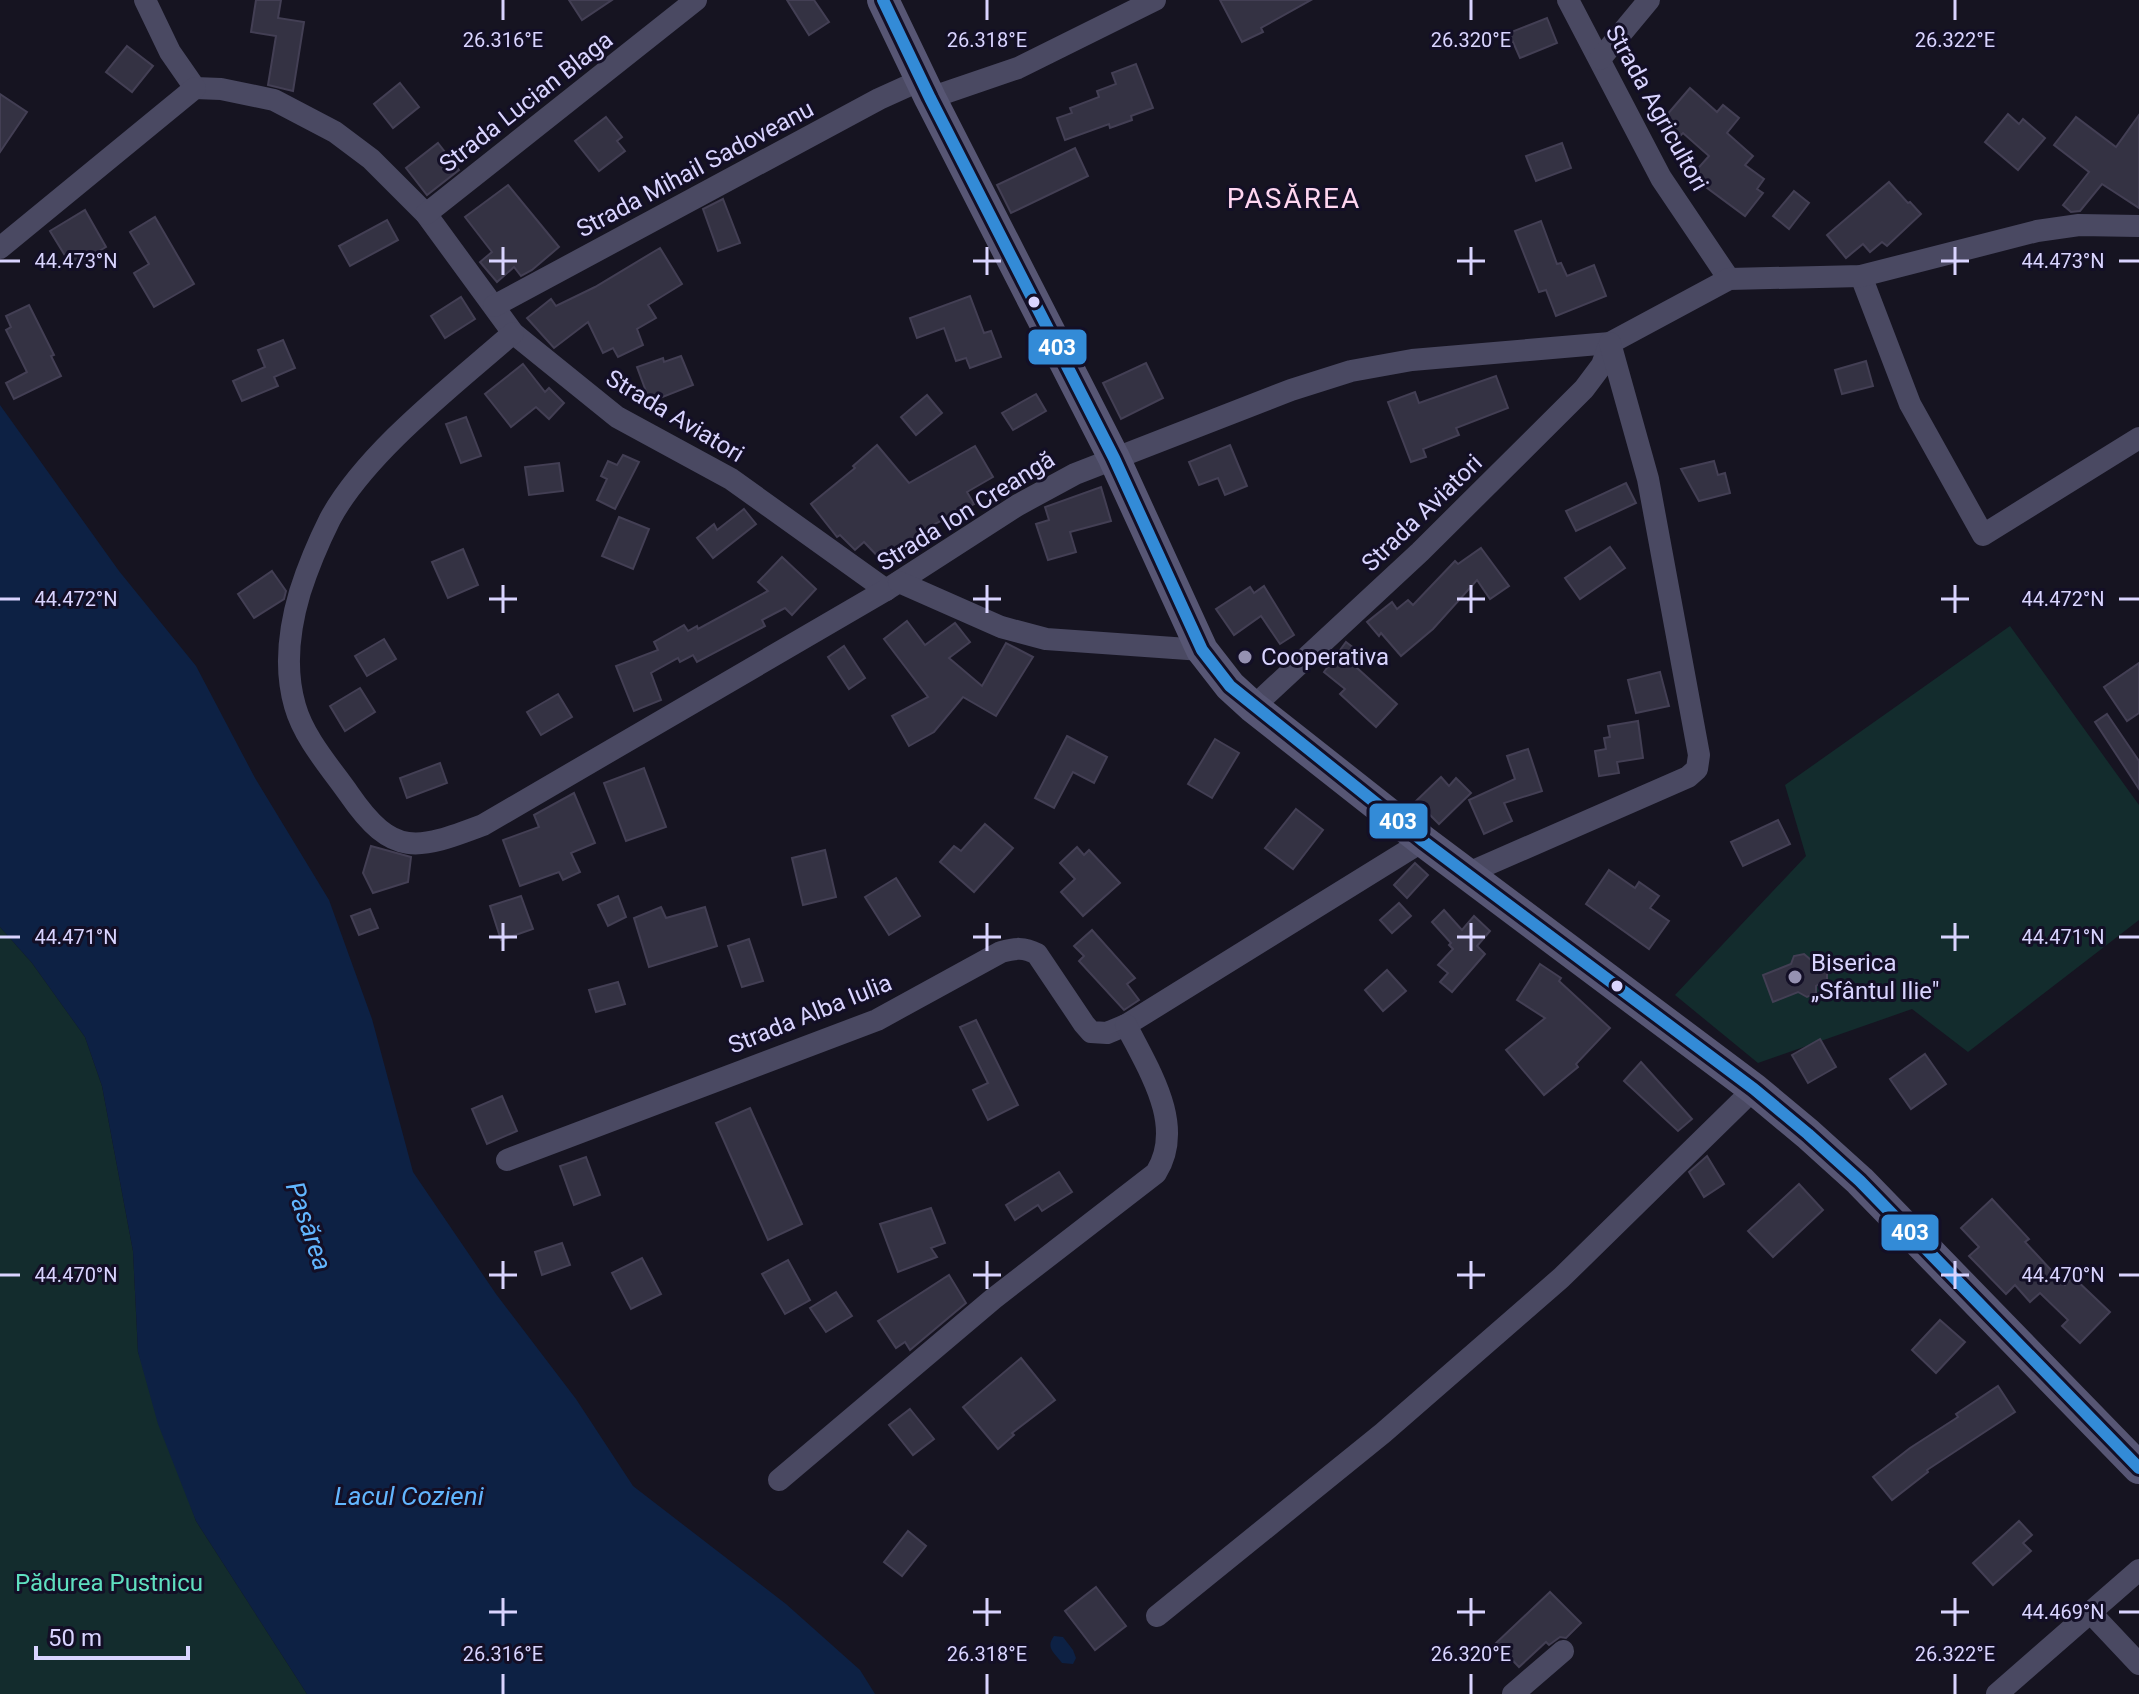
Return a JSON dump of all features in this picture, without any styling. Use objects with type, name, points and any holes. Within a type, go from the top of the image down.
[{"type":"main road","points":[[883,0],[1114,458],[1202,650],[1230,686],[1423,841],[1754,1089],[1860,1181],[2139,1468]]},
{"type":"street","points":[[0,248],[195,88],[170,52],[145,0]]},
{"type":"street","name":"Strada Lucian Blaga","points":[[426,214],[696,0]]},
{"type":"street","name":"Strada Mihail Sadoveanu","points":[[494,306],[879,99],[1018,68],[1155,0]]},
{"type":"street","name":"Strada Agricultori","points":[[1568,0],[1661,178],[1729,279]]},
{"type":"street","points":[[1600,59],[1649,0]]},
{"type":"street","name":"Strada Aviatori","points":[[195,88],[249,93],[297,110],[335,132],[371,159],[426,214],[513,333],[617,417],[731,479],[893,586],[1001,627],[1046,639],[1202,650]]},
{"type":"street","points":[[1729,279],[1861,276],[2037,231],[2135,221]]},
{"type":"street","points":[[1861,276],[1910,404],[1983,535],[2139,438]]},
{"type":"street","name":"Strada Ion Creangă","points":[[513,333],[368,467],[331,517],[309,564],[293,618],[288,670],[295,709],[314,744],[364,816],[384,835],[408,844],[434,843],[483,825],[893,586],[1018,505],[1075,474],[1291,390],[1351,371],[1412,360],[1610,343],[1729,279]]},
{"type":"street","points":[[1466,874],[1688,777],[1697,769],[1699,755],[1648,479],[1610,343]]},
{"type":"street","name":"Strada Aviatori","points":[[1253,707],[1420,552],[1563,410],[1602,365],[1610,343]]},
{"type":"street","name":"Strada Alba Iulia","points":[[507,1160],[877,1020],[1001,952],[1015,949],[1027,949],[1037,954],[1091,1032],[1107,1033],[1126,1025],[1423,841]]},
{"type":"street","points":[[779,1480],[993,1299],[1156,1173],[1167,1145],[1166,1120],[1159,1092],[1126,1025]]},
{"type":"street","points":[[1157,1616],[1383,1433],[1561,1278],[1754,1089]]},
{"type":"street","points":[[1997,1694],[2139,1570]]},
{"type":"street","points":[[2090,1612],[2139,1664]]},
{"type":"street","points":[[1513,1694],[1563,1651]]},
{"type":"green space","points":[[2010,626],[2139,805],[2139,920],[1968,1052],[1912,1009],[1758,1063],[1675,995],[1806,856],[1785,785]]},
{"type":"green space","name":"Pădurea Pustnicu","points":[[0,927],[32,963],[85,1037],[102,1086],[133,1251],[138,1352],[196,1521],[307,1694],[0,1694]]},
{"type":"water","name":"Lacul Cozieni","points":[[0,405],[119,571],[196,666],[255,778],[329,900],[372,1019],[413,1172],[496,1294],[576,1399],[633,1486],[786,1604],[860,1670],[875,1694],[307,1694],[196,1521],[158,1424],[138,1352],[133,1251],[102,1086],[85,1037],[32,963],[0,927]]},
{"type":"water","points":[[1054,1636],[1063,1637],[1073,1650],[1076,1658],[1073,1664],[1062,1663],[1054,1653],[1050,1644]]},
{"type":"building","points":[[256,0],[281,0],[278,18],[304,22],[293,91],[268,85],[276,36],[251,32]]},
{"type":"building","points":[[569,0],[612,0],[582,20]]},
{"type":"building","points":[[787,0],[814,0],[829,22],[809,35]]},
{"type":"building","points":[[1220,0],[1311,0],[1242,42]]},
{"type":"building","points":[[1547,18],[1557,43],[1520,58],[1509,33]]},
{"type":"building","points":[[127,46],[153,66],[132,92],[106,72]]},
{"type":"building","points":[[1136,64],[1153,108],[1110,128],[1109,124],[1065,140],[1057,118],[1072,113],[1070,108],[1099,97],[1097,91],[1116,84],[1112,73]]},
{"type":"building","points":[[400,83],[419,107],[393,128],[374,104]]},
{"type":"building","points":[[1690,88],[1717,112],[1723,105],[1739,118],[1727,133],[1753,156],[1745,165],[1764,179],[1757,189],[1763,193],[1745,216],[1691,176],[1709,156],[1683,133],[1678,138],[1660,123]]},
{"type":"building","points":[[0,94],[27,112],[0,152]]},
{"type":"building","points":[[2008,114],[2019,124],[2023,119],[2045,138],[2018,170],[1985,142]]},
{"type":"building","points":[[2139,115],[2139,208],[2102,184],[2080,211],[2071,212],[2063,205],[2089,172],[2054,145],[2076,117],[2116,147]]},
{"type":"building","points":[[606,117],[622,137],[617,141],[625,151],[599,171],[575,141]]},
{"type":"building","points":[[438,143],[459,170],[427,195],[406,168]]},
{"type":"building","points":[[1562,143],[1571,168],[1536,181],[1526,156]]},
{"type":"building","points":[[1075,148],[1088,176],[1011,213],[997,185]]},
{"type":"building","points":[[1889,182],[1921,214],[1887,246],[1882,242],[1870,252],[1863,244],[1846,258],[1827,235]]},
{"type":"building","points":[[508,185],[559,247],[532,270],[521,276],[514,267],[497,282],[480,262],[492,252],[465,217]]},
{"type":"building","points":[[1794,191],[1809,203],[1789,229],[1773,216]]},
{"type":"building","points":[[723,199],[740,243],[718,251],[703,209]]},
{"type":"building","points":[[85,210],[106,247],[72,267],[50,231]]},
{"type":"building","points":[[155,217],[194,284],[154,307],[134,273],[149,264],[130,232]]},
{"type":"building","points":[[387,220],[398,240],[350,266],[339,246]]},
{"type":"building","points":[[1541,221],[1557,264],[1561,263],[1567,276],[1594,265],[1606,296],[1556,316],[1546,290],[1539,292],[1515,231]]},
{"type":"building","points":[[660,248],[682,284],[648,305],[656,318],[637,329],[643,345],[618,357],[613,348],[603,353],[588,322],[554,348],[527,318],[551,299],[556,306],[595,287]]},
{"type":"building","points":[[970,296],[984,333],[991,331],[1001,357],[970,368],[966,358],[956,361],[944,328],[917,338],[910,318]]},
{"type":"building","points":[[461,297],[475,319],[445,338],[431,316]]},
{"type":"building","points":[[29,305],[61,376],[14,399],[6,383],[27,372],[6,330],[11,327],[6,316]]},
{"type":"building","points":[[283,340],[295,368],[274,377],[278,386],[242,401],[233,381],[265,367],[258,350]]},
{"type":"building","points":[[681,356],[693,385],[650,402],[637,367],[663,358],[664,362]]},
{"type":"building","points":[[1866,361],[1873,386],[1842,394],[1835,370]]},
{"type":"building","points":[[1146,363],[1163,398],[1121,419],[1103,383]]},
{"type":"building","points":[[523,364],[545,392],[549,388],[564,403],[549,419],[536,407],[511,427],[485,394]]},
{"type":"building","points":[[1496,376],[1508,408],[1456,428],[1459,435],[1423,449],[1426,457],[1411,462],[1388,402],[1415,392],[1419,403]]},
{"type":"building","points":[[1036,394],[1046,411],[1013,430],[1002,413]]},
{"type":"building","points":[[927,395],[942,413],[916,435],[901,417]]},
{"type":"building","points":[[466,417],[481,456],[461,463],[446,424]]},
{"type":"building","points":[[877,445],[909,483],[975,446],[993,477],[967,492],[974,504],[921,531],[886,565],[864,542],[855,550],[840,535],[837,537],[811,504],[855,468],[853,466]]},
{"type":"building","points":[[1230,445],[1247,486],[1225,495],[1218,478],[1199,485],[1189,462]]},
{"type":"building","points":[[623,455],[639,462],[615,509],[597,500],[607,479],[601,476],[608,461],[617,465]]},
{"type":"building","points":[[1714,461],[1718,475],[1725,473],[1730,493],[1699,501],[1681,469]]},
{"type":"building","points":[[559,463],[563,491],[529,495],[525,467]]},
{"type":"building","points":[[1626,483],[1636,503],[1576,531],[1566,511]]},
{"type":"building","points":[[1101,487],[1111,521],[1070,532],[1076,552],[1048,560],[1036,524],[1049,520],[1045,507]]},
{"type":"building","points":[[744,509],[756,524],[713,558],[697,538],[714,524],[717,530]]},
{"type":"building","points":[[619,517],[649,529],[633,569],[602,556]]},
{"type":"building","points":[[1610,547],[1625,568],[1580,599],[1565,578]]},
{"type":"building","points":[[1481,548],[1509,586],[1490,599],[1477,580],[1433,629],[1401,656],[1367,622],[1392,602],[1397,609],[1408,600],[1413,605],[1455,561],[1458,564]]},
{"type":"building","points":[[463,549],[478,585],[448,598],[432,562]]},
{"type":"building","points":[[782,557],[816,589],[792,615],[785,608],[762,620],[765,626],[697,662],[693,655],[680,662],[678,658],[651,673],[661,700],[634,711],[616,666],[658,650],[654,642],[684,625],[688,631],[697,626],[698,629],[768,591],[758,582]]},
{"type":"building","points":[[272,571],[286,591],[284,599],[254,618],[238,594]]},
{"type":"building","points":[[1264,586],[1294,635],[1280,644],[1261,616],[1234,635],[1216,609],[1250,587],[1254,593]]},
{"type":"building","points":[[907,621],[925,645],[955,623],[970,642],[949,658],[982,686],[1006,643],[1033,657],[996,716],[963,697],[934,732],[909,746],[892,716],[928,697],[884,639]]},
{"type":"building","points":[[384,639],[396,659],[367,676],[355,656]]},
{"type":"building","points":[[1346,642],[1364,656],[1356,667],[1397,704],[1376,727],[1340,694],[1345,689],[1324,672]]},
{"type":"building","points":[[844,646],[865,678],[849,689],[828,657]]},
{"type":"building","points":[[2139,663],[2139,713],[2127,721],[2104,687]]},
{"type":"building","points":[[1660,672],[1669,706],[1636,713],[1628,680]]},
{"type":"building","points":[[360,688],[375,712],[345,731],[330,706]]},
{"type":"building","points":[[558,694],[572,717],[541,735],[527,712]]},
{"type":"building","points":[[2107,714],[2139,761],[2139,789],[2095,722]]},
{"type":"building","points":[[1638,721],[1643,758],[1617,762],[1619,773],[1599,776],[1595,751],[1606,749],[1604,738],[1610,737],[1608,726]]},
{"type":"building","points":[[1067,736],[1107,757],[1094,783],[1073,772],[1054,808],[1035,798]]},
{"type":"building","points":[[1215,739],[1239,753],[1212,798],[1188,784]]},
{"type":"building","points":[[1528,749],[1542,791],[1504,803],[1512,821],[1484,834],[1469,800],[1515,779],[1507,756]]},
{"type":"building","points":[[440,763],[447,783],[407,798],[400,778]]},
{"type":"building","points":[[644,768],[666,827],[626,841],[604,783]]},
{"type":"building","points":[[1441,777],[1449,786],[1456,778],[1471,793],[1439,824],[1416,801]]},
{"type":"building","points":[[574,793],[595,843],[571,853],[580,872],[563,880],[559,872],[520,886],[503,840],[539,827],[534,815]]},
{"type":"building","points":[[1296,809],[1323,830],[1293,869],[1265,848]]},
{"type":"building","points":[[1778,820],[1790,844],[1743,866],[1731,842]]},
{"type":"building","points":[[985,824],[1013,848],[974,892],[940,862],[954,846],[961,851]]},
{"type":"building","points":[[371,846],[411,857],[408,882],[373,893],[363,873]]},
{"type":"building","points":[[1077,847],[1084,855],[1089,850],[1120,883],[1083,916],[1061,892],[1075,879],[1060,863]]},
{"type":"building","points":[[825,850],[836,897],[803,905],[792,858]]},
{"type":"building","points":[[1415,863],[1428,875],[1407,898],[1394,885]]},
{"type":"building","points":[[1609,870],[1635,888],[1639,882],[1659,896],[1650,908],[1669,921],[1649,949],[1586,904]]},
{"type":"building","points":[[896,878],[920,916],[889,935],[865,897]]},
{"type":"building","points":[[521,896],[533,929],[501,940],[490,906]]},
{"type":"building","points":[[618,896],[626,917],[608,926],[598,905]]},
{"type":"building","points":[[1399,903],[1411,916],[1392,933],[1380,920]]},
{"type":"building","points":[[661,907],[666,918],[705,907],[717,946],[649,967],[634,918]]},
{"type":"building","points":[[370,909],[378,928],[359,935],[351,916]]},
{"type":"building","points":[[1444,910],[1462,930],[1474,916],[1490,931],[1477,946],[1485,954],[1452,992],[1440,982],[1448,973],[1438,965],[1453,949],[1432,922]]},
{"type":"building","points":[[1092,930],[1135,978],[1127,984],[1139,1000],[1124,1010],[1079,961],[1084,956],[1074,946]]},
{"type":"building","points":[[749,939],[763,981],[742,987],[728,946]]},
{"type":"building","name":"Biserica „Sfântul Ilie\"","points":[[1804,954],[1811,960],[1823,962],[1827,979],[1816,986],[1816,993],[1807,997],[1798,992],[1773,1002],[1763,975],[1791,964],[1794,956]]},
{"type":"building","points":[[1540,964],[1561,978],[1559,981],[1610,1028],[1576,1064],[1578,1067],[1544,1095],[1506,1050],[1545,1018],[1517,1000]]},
{"type":"building","points":[[1387,970],[1406,991],[1383,1011],[1365,990]]},
{"type":"building","points":[[618,982],[625,1004],[596,1012],[589,990]]},
{"type":"building","points":[[976,1020],[1018,1105],[988,1120],[973,1090],[988,1083],[960,1027]]},
{"type":"building","points":[[1820,1039],[1836,1067],[1808,1083],[1792,1055]]},
{"type":"building","points":[[1925,1054],[1946,1084],[1911,1109],[1890,1079]]},
{"type":"building","points":[[1641,1062],[1692,1119],[1678,1131],[1624,1081]]},
{"type":"building","points":[[502,1096],[517,1131],[487,1144],[472,1109]]},
{"type":"building","points":[[750,1108],[802,1224],[768,1240],[716,1123]]},
{"type":"building","points":[[1707,1156],[1724,1184],[1704,1197],[1689,1172]]},
{"type":"building","points":[[586,1157],[600,1195],[574,1205],[560,1166]]},
{"type":"building","points":[[1059,1172],[1072,1192],[1042,1211],[1038,1205],[1015,1220],[1006,1205]]},
{"type":"building","points":[[1799,1184],[1823,1210],[1773,1257],[1748,1231]]},
{"type":"building","points":[[1992,1199],[2029,1239],[2025,1242],[2065,1285],[2073,1277],[2110,1312],[2080,1343],[2062,1326],[2068,1320],[2040,1293],[2030,1302],[2015,1285],[2006,1294],[1969,1256],[1979,1247],[1961,1228]]},
{"type":"building","points":[[931,1208],[945,1243],[931,1248],[937,1257],[898,1272],[880,1224]]},
{"type":"building","points":[[562,1243],[570,1265],[542,1275],[535,1252]]},
{"type":"building","points":[[642,1258],[661,1294],[631,1309],[612,1273]]},
{"type":"building","points":[[788,1260],[810,1300],[785,1314],[762,1274]]},
{"type":"building","points":[[949,1275],[966,1303],[910,1350],[905,1342],[896,1348],[878,1321]]},
{"type":"building","points":[[836,1292],[852,1316],[826,1332],[810,1308]]},
{"type":"building","points":[[1940,1320],[1965,1342],[1936,1373],[1912,1350]]},
{"type":"building","points":[[1021,1358],[1055,1400],[1012,1433],[1014,1435],[998,1449],[963,1407]]},
{"type":"building","points":[[1998,1386],[2015,1412],[1927,1470],[1892,1500],[1873,1477]]},
{"type":"building","points":[[910,1409],[934,1439],[913,1455],[889,1425]]},
{"type":"building","points":[[2019,1521],[2032,1535],[2023,1543],[2031,1551],[1993,1585],[1973,1563]]},
{"type":"building","points":[[908,1531],[926,1546],[902,1576],[884,1562]]},
{"type":"building","points":[[1096,1587],[1126,1626],[1095,1650],[1065,1611]]},
{"type":"building","points":[[1550,1592],[1581,1623],[1566,1638],[1560,1637],[1549,1645],[1546,1642],[1519,1667],[1496,1643]]},
{"type":"transit line","name":"403","points":[[883,0],[1114,458],[1202,650],[1230,686],[1423,841],[1754,1089],[1808,1134],[1860,1181],[2139,1468]]},
{"type":"place","name":"Cooperativa","points":[[1245,657]]},
{"type":"place","name":"Biserica „Sfântul Ilie\"","points":[[1795,977]]},
{"type":"district","name":"PASĂREA","points":[[1294,198]]},
{"type":"water label","name":"Pasărea","points":[[309,1226]]}]
